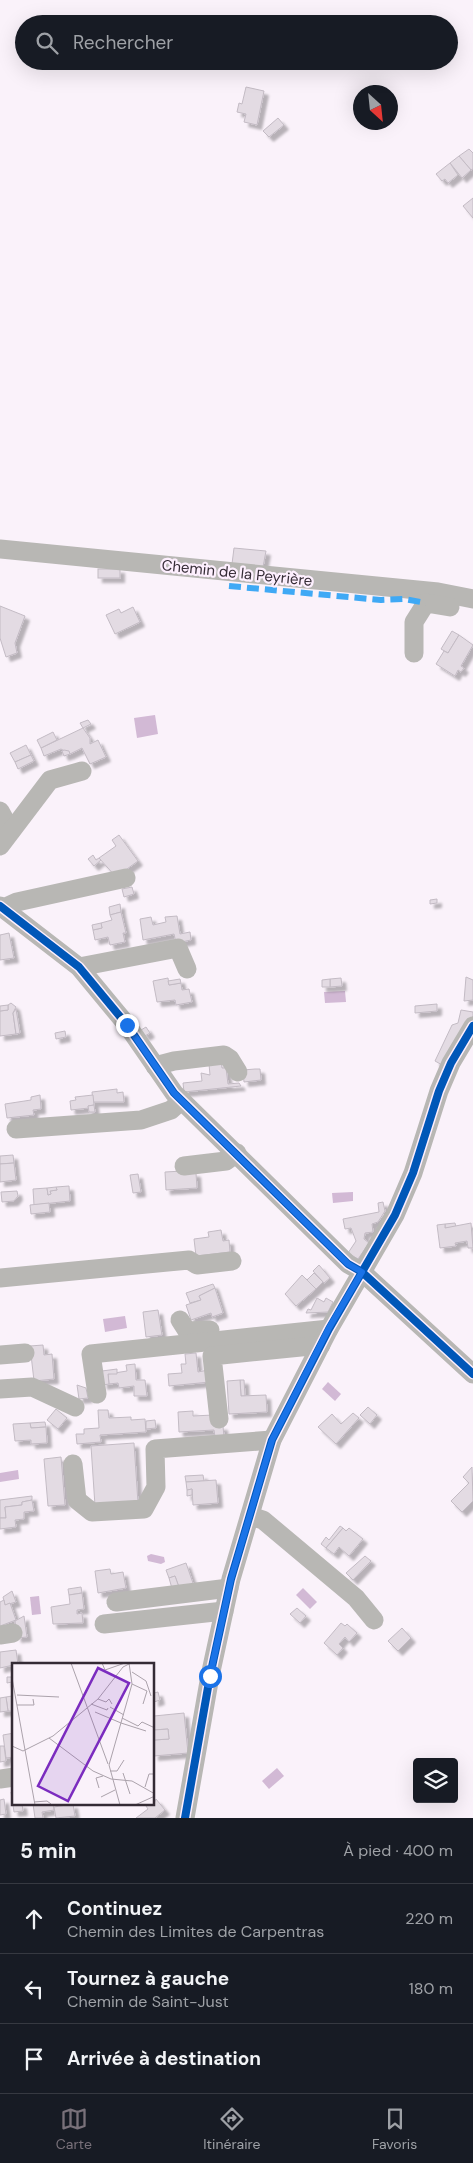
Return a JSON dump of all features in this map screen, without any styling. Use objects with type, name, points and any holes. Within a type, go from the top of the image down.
[{"type":"street","name":"Chemin de la Peyrière","points":[[0,549],[438,592],[473,599]]},
{"type":"street","points":[[414,653],[414,622],[426,603],[473,610]]},
{"type":"street","points":[[5,839],[50,780],[82,770]]},
{"type":"street","points":[[0,811],[5,839]]},
{"type":"street","points":[[2,907],[126,878]]},
{"type":"street","points":[[2,907],[74,964],[127,1025],[155,1066],[182,1100],[348,1264],[362,1272],[473,1374]]},
{"type":"street","points":[[74,964],[156,943]]},
{"type":"street","points":[[74,964],[178,948],[187,969]]},
{"type":"street","points":[[185,1818],[229,1588],[272,1440],[332,1323],[395,1215],[413,1172],[439,1091],[451,1063],[473,1026]]},
{"type":"street","points":[[155,1066],[174,1061],[224,1055],[230,1059],[238,1072]]},
{"type":"street","points":[[16,1129],[141,1120],[171,1110],[182,1100]]},
{"type":"street","points":[[184,1166],[226,1161],[237,1153]]},
{"type":"street","points":[[0,1278],[189,1260],[196,1264],[232,1261]]},
{"type":"street","points":[[180,1320],[187,1332],[332,1323]]},
{"type":"street","points":[[98,1394],[91,1354],[253,1336],[332,1323]]},
{"type":"street","points":[[203,1366],[201,1349],[231,1346],[253,1336]]},
{"type":"street","points":[[219,1419],[212,1356],[321,1345]]},
{"type":"street","points":[[0,1355],[25,1353]]},
{"type":"street","points":[[0,1389],[32,1387],[75,1407]]},
{"type":"street","points":[[73,1464],[77,1500],[92,1512],[144,1509],[156,1487],[155,1449],[272,1440]]},
{"type":"street","points":[[250,1516],[263,1520],[356,1598],[374,1620]]},
{"type":"street","points":[[116,1602],[229,1588]]},
{"type":"street","points":[[104,1624],[224,1610]]},
{"type":"shaded area","points":[[155,715],[158,734],[137,738],[134,718]]},
{"type":"shaded area","points":[[345,991],[346,1002],[325,1003],[324,992]]},
{"type":"shaded area","points":[[353,1192],[353,1201],[333,1203],[332,1193]]},
{"type":"shaded area","points":[[125,1316],[127,1328],[105,1332],[103,1319]]},
{"type":"shaded area","points":[[328,1382],[341,1394],[335,1401],[322,1389]]},
{"type":"shaded area","points":[[18,1470],[19,1479],[0,1482],[0,1473]]},
{"type":"shaded area","points":[[151,1554],[164,1557],[165,1562],[161,1564],[148,1561],[147,1556]]},
{"type":"shaded area","points":[[303,1588],[317,1602],[310,1609],[296,1595]]},
{"type":"shaded area","points":[[39,1596],[41,1614],[32,1615],[30,1597]]},
{"type":"shaded area","points":[[277,1768],[284,1776],[269,1789],[262,1781]]},
{"type":"building","points":[[246,87],[264,91],[257,125],[244,122],[246,114],[237,112],[239,103],[242,104]]},
{"type":"building","points":[[278,118],[284,125],[269,137],[263,131]]},
{"type":"building","points":[[469,149],[473,153],[473,169],[471,170],[459,156]]},
{"type":"building","points":[[459,156],[471,170],[462,178],[450,163]]},
{"type":"building","points":[[450,163],[458,175],[448,183],[445,179],[442,181],[436,174]]},
{"type":"building","points":[[473,198],[473,218],[463,206]]},
{"type":"building","points":[[234,548],[266,551],[263,567],[232,564]]},
{"type":"building","points":[[98,569],[120,569],[120,578],[98,578]]},
{"type":"building","points":[[0,606],[25,616],[15,643],[17,653],[6,657],[0,638]]},
{"type":"building","points":[[133,607],[140,622],[115,634],[106,615],[119,609],[121,613]]},
{"type":"building","points":[[452,631],[459,635],[448,653],[441,649]]},
{"type":"building","points":[[459,635],[473,645],[461,666],[464,668],[461,672],[458,670],[455,676],[436,664],[444,651],[448,653]]},
{"type":"building","points":[[88,720],[91,724],[83,728],[80,723]]},
{"type":"building","points":[[83,728],[90,738],[90,744],[98,740],[106,757],[90,764],[82,748],[70,754],[61,749],[44,756],[41,748]]},
{"type":"building","points":[[53,732],[57,740],[41,748],[37,740]]},
{"type":"building","points":[[26,745],[31,755],[15,762],[10,753]]},
{"type":"building","points":[[62,751],[69,751],[70,754],[64,756]]},
{"type":"building","points":[[31,755],[34,761],[18,769],[15,762]]},
{"type":"building","points":[[119,835],[138,861],[116,877],[99,858],[116,846],[112,840]]},
{"type":"building","points":[[93,855],[96,860],[99,858],[101,860],[94,866],[88,859]]},
{"type":"building","points":[[132,887],[134,894],[124,897],[122,889]]},
{"type":"building","points":[[437,899],[437,903],[430,904],[430,900]]},
{"type":"building","points":[[120,904],[121,912],[110,915],[109,907]]},
{"type":"building","points":[[121,912],[126,933],[123,933],[125,942],[110,945],[108,937],[95,940],[93,930],[102,928],[101,923],[112,920],[110,915]]},
{"type":"building","points":[[177,916],[180,934],[190,932],[191,940],[176,943],[174,934],[143,940],[140,919],[151,917],[153,925],[166,922],[165,917]]},
{"type":"building","points":[[101,923],[102,928],[93,930],[92,925]]},
{"type":"building","points":[[9,933],[14,958],[0,960],[0,935]]},
{"type":"building","points":[[466,977],[473,980],[473,1000],[464,1001]]},
{"type":"building","points":[[168,978],[169,985],[181,983],[182,990],[189,989],[192,1002],[176,1005],[175,1000],[157,1002],[153,981]]},
{"type":"building","points":[[341,978],[342,986],[330,987],[330,979]]},
{"type":"building","points":[[180,979],[181,983],[169,985],[168,981]]},
{"type":"building","points":[[330,979],[330,987],[322,987],[322,980]]},
{"type":"building","points":[[11,1003],[16,1007],[13,1013],[16,1034],[0,1036],[0,1011],[8,1010],[8,1005]]},
{"type":"building","points":[[437,1004],[437,1011],[415,1013],[415,1006]]},
{"type":"building","points":[[8,1005],[8,1010],[0,1011],[0,1006]]},
{"type":"building","points":[[16,1009],[20,1033],[16,1034],[13,1013]]},
{"type":"building","points":[[461,1010],[473,1012],[473,1016],[444,1066],[435,1061],[452,1025],[458,1023]]},
{"type":"building","points":[[146,1027],[150,1033],[145,1036],[141,1030]]},
{"type":"building","points":[[65,1031],[66,1037],[56,1039],[55,1033]]},
{"type":"building","points":[[221,1062],[222,1068],[226,1068],[228,1084],[239,1083],[241,1086],[184,1092],[183,1083],[202,1081],[201,1073],[210,1075],[209,1064]]},
{"type":"building","points":[[260,1069],[261,1080],[244,1082],[243,1070]]},
{"type":"building","points":[[117,1089],[117,1093],[123,1092],[124,1102],[93,1102],[92,1092]]},
{"type":"building","points":[[40,1095],[41,1109],[33,1110],[34,1115],[7,1118],[5,1104],[31,1100],[31,1097]]},
{"type":"building","points":[[93,1095],[94,1105],[88,1106],[89,1108],[71,1110],[70,1101],[76,1100],[75,1097]]},
{"type":"building","points":[[94,1105],[95,1112],[89,1112],[88,1106]]},
{"type":"building","points":[[13,1155],[14,1163],[0,1164],[0,1156]]},
{"type":"building","points":[[14,1163],[16,1180],[0,1182],[0,1164]]},
{"type":"building","points":[[183,1171],[196,1173],[197,1188],[166,1190],[165,1172]]},
{"type":"building","points":[[138,1174],[141,1192],[133,1193],[130,1175]]},
{"type":"building","points":[[69,1186],[70,1201],[34,1205],[33,1189],[47,1188],[48,1195],[51,1194],[50,1191],[57,1190],[56,1187]]},
{"type":"building","points":[[56,1187],[57,1190],[50,1191],[51,1194],[48,1195],[47,1188]]},
{"type":"building","points":[[17,1191],[18,1196],[14,1201],[2,1202],[1,1192]]},
{"type":"building","points":[[383,1202],[385,1211],[378,1222],[372,1224],[373,1232],[365,1233],[364,1239],[369,1243],[358,1259],[348,1253],[356,1241],[351,1228],[345,1229],[343,1219],[379,1212],[378,1203]]},
{"type":"building","points":[[49,1203],[50,1212],[31,1214],[30,1205]]},
{"type":"building","points":[[455,1223],[456,1227],[445,1228],[445,1224]]},
{"type":"building","points":[[471,1223],[473,1248],[468,1248],[467,1241],[455,1243],[456,1246],[440,1248],[437,1225],[445,1224],[445,1228]]},
{"type":"building","points":[[221,1230],[223,1241],[229,1240],[230,1252],[196,1256],[194,1239],[209,1237],[208,1232]]},
{"type":"building","points":[[319,1265],[330,1278],[324,1283],[313,1271]]},
{"type":"building","points":[[314,1273],[323,1282],[316,1289],[307,1280]]},
{"type":"building","points":[[302,1275],[316,1289],[296,1306],[285,1294]]},
{"type":"building","points":[[213,1284],[215,1288],[199,1296],[201,1300],[190,1303],[186,1293]]},
{"type":"building","points":[[215,1288],[223,1313],[212,1317],[211,1313],[191,1320],[186,1305],[201,1300],[199,1296]]},
{"type":"building","points":[[317,1298],[324,1302],[326,1298],[333,1302],[328,1312],[306,1313],[308,1309],[311,1310]]},
{"type":"building","points":[[158,1310],[162,1335],[146,1337],[143,1312]]},
{"type":"building","points":[[43,1345],[44,1355],[52,1354],[54,1379],[34,1381],[30,1346]]},
{"type":"building","points":[[196,1353],[198,1372],[208,1370],[210,1382],[169,1386],[168,1374],[182,1373],[181,1364],[186,1364],[185,1354]]},
{"type":"building","points":[[135,1364],[136,1380],[145,1380],[147,1396],[134,1396],[134,1386],[119,1388],[118,1383],[109,1384],[108,1374],[127,1371],[126,1365]]},
{"type":"building","points":[[117,1369],[117,1374],[108,1374],[109,1384],[103,1385],[102,1371]]},
{"type":"building","points":[[240,1380],[244,1380],[245,1396],[241,1396]]},
{"type":"building","points":[[240,1380],[241,1396],[266,1395],[267,1412],[229,1414],[227,1381]]},
{"type":"building","points":[[77,1385],[86,1388],[88,1398],[79,1399]]},
{"type":"building","points":[[368,1407],[377,1415],[370,1424],[360,1415]]},
{"type":"building","points":[[56,1409],[67,1418],[58,1429],[47,1420]]},
{"type":"building","points":[[98,1410],[108,1410],[109,1418],[131,1417],[131,1420],[145,1419],[146,1432],[100,1435],[101,1442],[77,1444],[76,1434],[84,1434],[84,1429],[99,1428]]},
{"type":"building","points":[[193,1411],[193,1416],[213,1415],[214,1426],[223,1426],[224,1437],[215,1437],[214,1430],[179,1432],[178,1412]]},
{"type":"building","points":[[353,1413],[359,1418],[336,1444],[318,1427],[332,1414],[341,1424]]},
{"type":"building","points":[[155,1420],[156,1428],[146,1429],[146,1421]]},
{"type":"building","points":[[45,1422],[46,1427],[31,1428],[30,1423]]},
{"type":"building","points":[[30,1423],[31,1428],[46,1427],[47,1443],[31,1444],[31,1440],[15,1441],[13,1424]]},
{"type":"building","points":[[134,1443],[138,1503],[95,1506],[91,1446]]},
{"type":"building","points":[[61,1457],[65,1505],[48,1506],[44,1459]]},
{"type":"building","points":[[472,1467],[473,1501],[462,1512],[451,1501],[469,1483],[463,1477]]},
{"type":"building","points":[[203,1475],[204,1481],[186,1482],[185,1476]]},
{"type":"building","points":[[216,1480],[218,1503],[193,1505],[192,1489],[187,1490],[186,1482]]},
{"type":"building","points":[[192,1489],[192,1495],[187,1496],[187,1490]]},
{"type":"building","points":[[32,1496],[32,1500],[22,1502],[22,1505],[5,1507],[6,1518],[0,1518],[0,1500]]},
{"type":"building","points":[[32,1500],[34,1511],[24,1512],[24,1519],[15,1520],[16,1527],[0,1529],[0,1518],[6,1518],[5,1507],[22,1505],[22,1502]]},
{"type":"building","points":[[340,1526],[343,1528],[326,1548],[321,1544],[326,1537],[329,1540]]},
{"type":"building","points":[[343,1528],[346,1531],[349,1528],[363,1539],[349,1556],[339,1547],[334,1554],[326,1548]]},
{"type":"building","points":[[365,1556],[371,1561],[353,1580],[346,1573]]},
{"type":"building","points":[[186,1563],[194,1586],[180,1590],[175,1576],[169,1578],[166,1570]]},
{"type":"building","points":[[110,1569],[111,1574],[123,1572],[126,1588],[98,1593],[95,1571]]},
{"type":"building","points":[[175,1576],[180,1590],[173,1592],[169,1578]]},
{"type":"building","points":[[81,1587],[82,1593],[69,1595],[68,1589]]},
{"type":"building","points":[[12,1591],[16,1602],[5,1605],[3,1597]]},
{"type":"building","points":[[82,1593],[84,1609],[77,1610],[77,1614],[82,1613],[83,1623],[53,1624],[51,1607],[70,1604],[69,1595]]},
{"type":"building","points":[[4,1600],[5,1605],[10,1603],[16,1620],[0,1626],[0,1602]]},
{"type":"building","points":[[297,1608],[306,1616],[300,1623],[290,1614]]},
{"type":"building","points":[[24,1616],[27,1637],[17,1638],[15,1621]]},
{"type":"building","points":[[341,1623],[345,1626],[347,1624],[357,1633],[349,1642],[345,1637],[339,1644],[343,1648],[337,1655],[324,1643]]},
{"type":"building","points":[[402,1628],[411,1638],[398,1651],[388,1641]]},
{"type":"building","points":[[16,1650],[18,1663],[12,1663],[12,1665],[0,1668],[0,1652]]},
{"type":"building","points":[[7,1677],[12,1677],[12,1682],[7,1683]]},
{"type":"building","points":[[158,1692],[160,1700],[155,1702],[155,1693]]},
{"type":"building","points":[[12,1696],[12,1711],[8,1711],[6,1697]]},
{"type":"building","points":[[6,1697],[8,1711],[0,1712],[0,1698]]},
{"type":"building","points":[[184,1713],[188,1753],[155,1756],[155,1740],[169,1739],[168,1729],[155,1730],[155,1716]]},
{"type":"building","points":[[168,1729],[169,1739],[155,1740],[155,1730]]},
{"type":"building","points":[[12,1733],[12,1757],[6,1758],[3,1735]]},
{"type":"building","points":[[0,1746],[4,1746],[6,1761],[0,1762]]},
{"type":"building","points":[[4,1799],[6,1814],[0,1815],[0,1800]]},
{"type":"building","points":[[156,1799],[165,1810],[155,1818],[136,1818],[148,1809],[146,1806],[155,1806]]},
{"type":"building","points":[[13,1806],[22,1806],[23,1811],[14,1812]]},
{"type":"building","points":[[33,1806],[53,1806],[54,1810],[42,1812],[43,1818],[35,1818]]},
{"type":"building","points":[[73,1806],[75,1816],[56,1818],[54,1807]]},
{"type":"marked path","points":[[229,586],[381,600],[404,599],[426,603]]},
{"type":"cycle path","points":[[0,906],[79,967],[127,1025],[174,1093],[348,1264],[362,1272],[473,1374]]},
{"type":"cycle path","points":[[185,1818],[210,1676],[231,1579],[272,1440],[329,1329],[395,1215],[413,1173],[439,1091],[451,1063],[473,1026]]},
{"type":"route","points":[[127,1025],[174,1093],[348,1264],[362,1272],[329,1328],[272,1440],[231,1579],[210,1676]]}]
